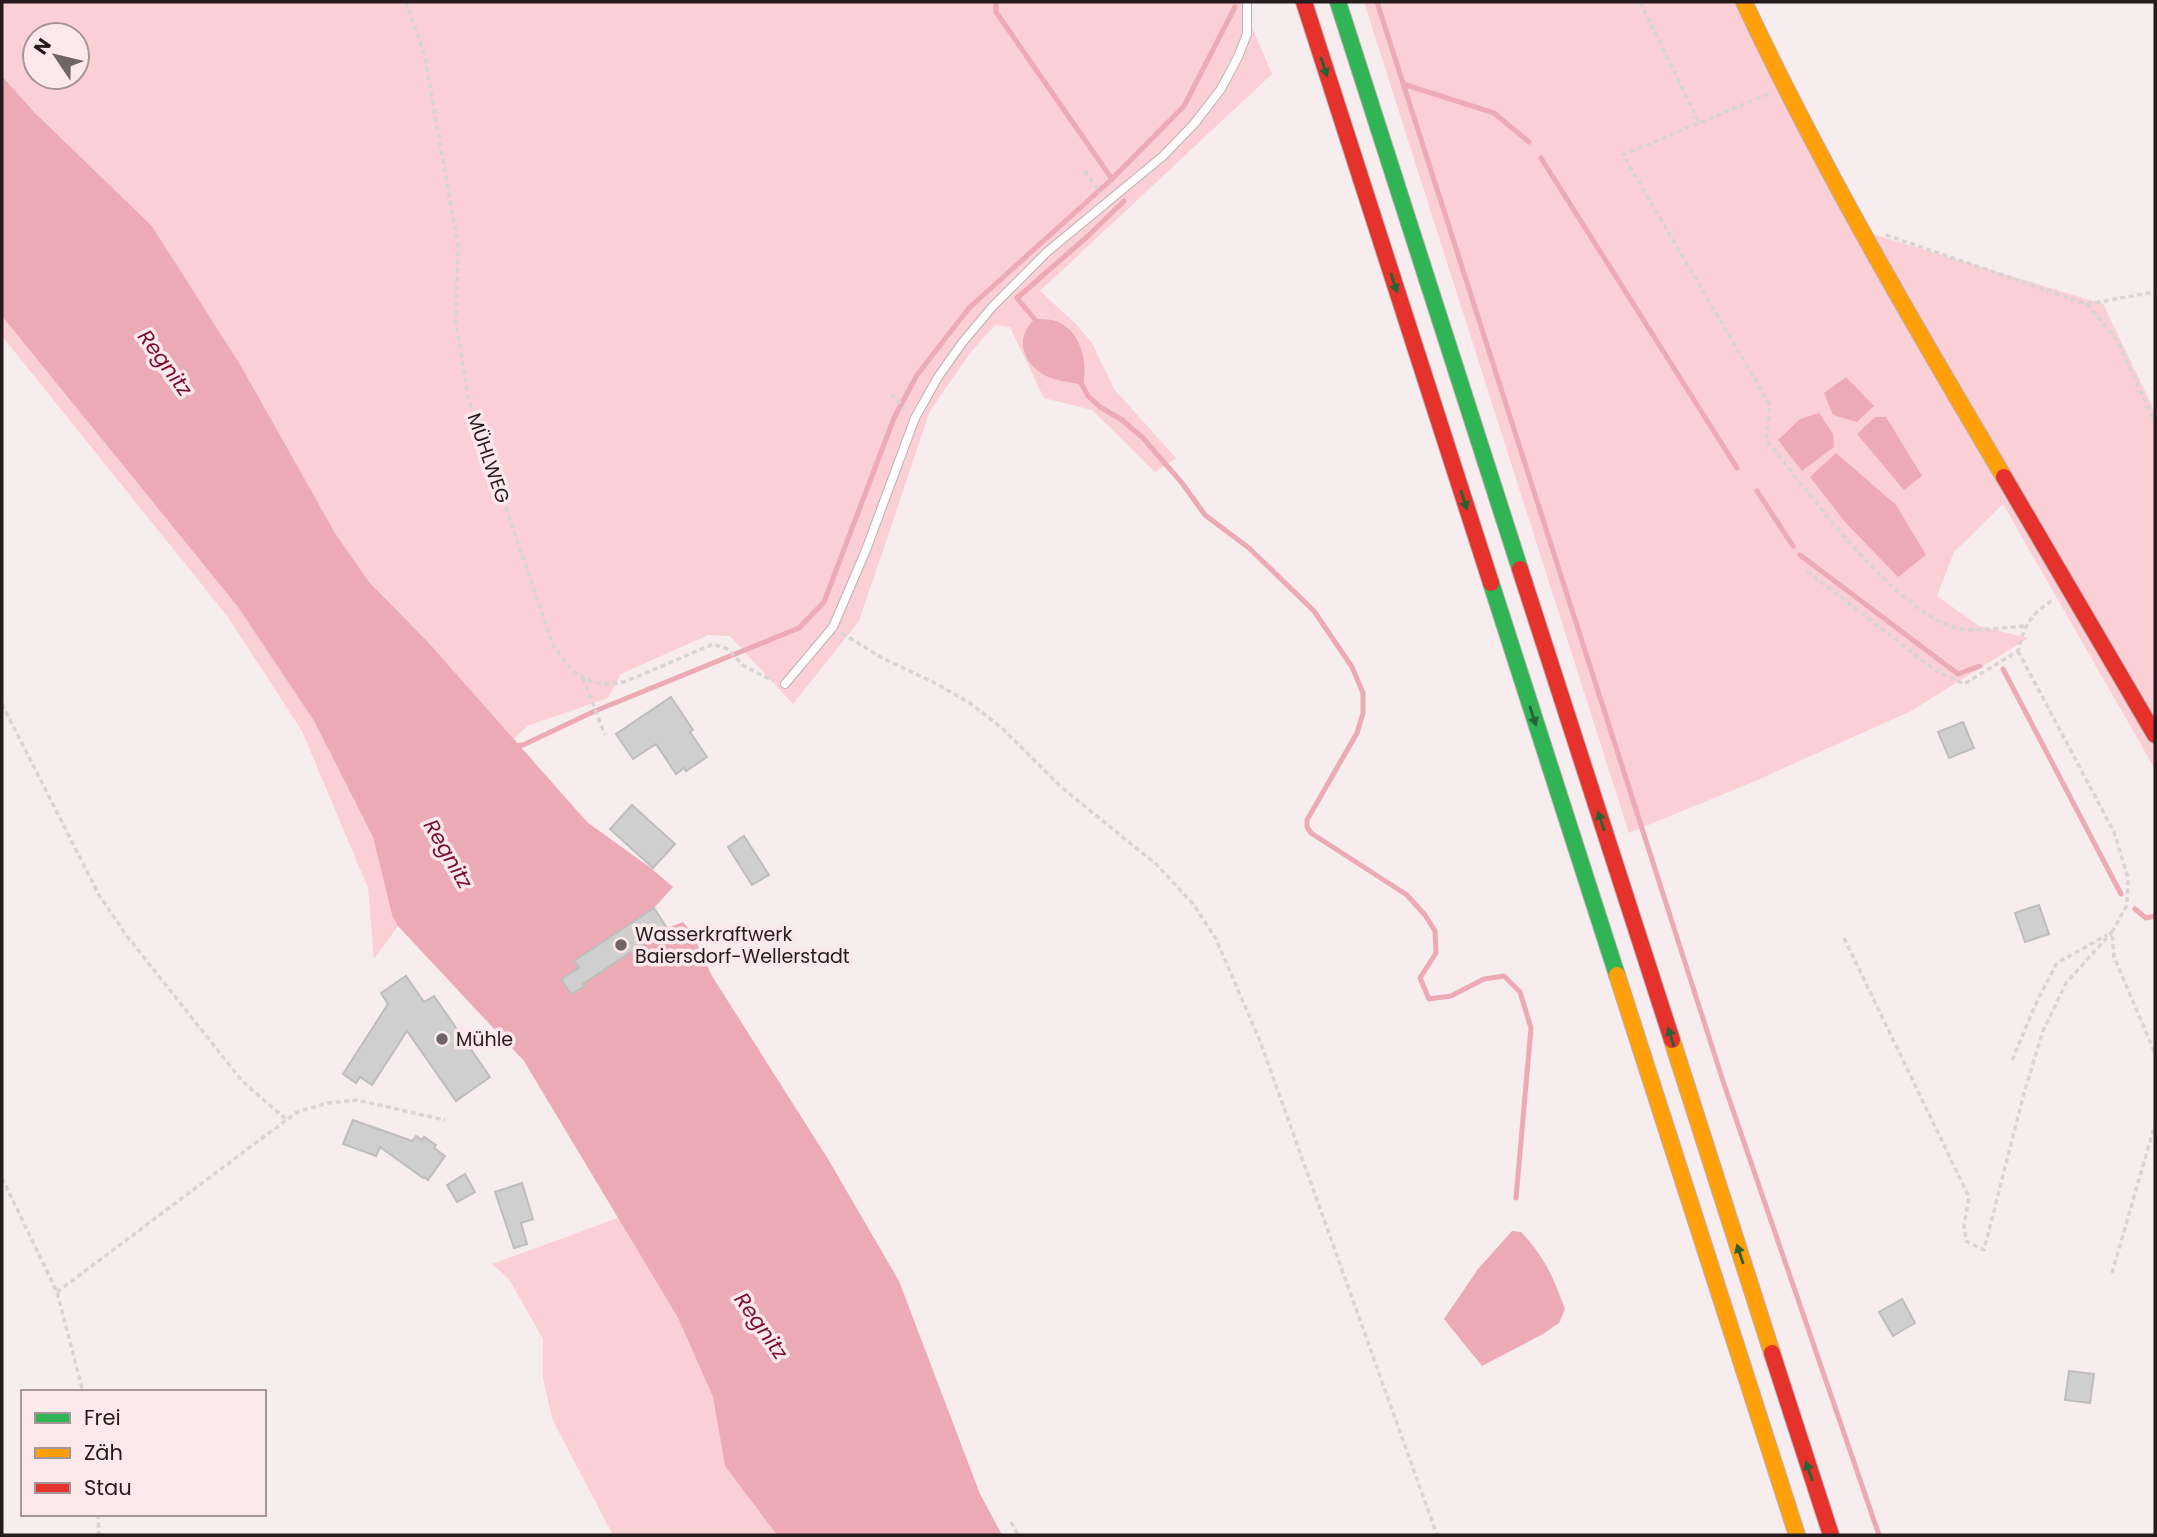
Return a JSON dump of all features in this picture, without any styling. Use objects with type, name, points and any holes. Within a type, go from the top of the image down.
[{"type":"main road","points":[[1304,2],[1797,1535]]},
{"type":"main road","points":[[1338,2],[1831,1535]]},
{"type":"main road","points":[[1744,2],[1783,88],[1858,225],[2155,735]]},
{"type":"lane","points":[[785,684],[833,627],[866,550],[915,418],[938,377],[993,306],[1047,252],[1163,156],[1194,124],[1221,89],[1238,57],[1247,34],[1247,3]]},
{"type":"path","name":"MÜHLWEG","points":[[407,2],[425,57],[458,246],[456,323],[469,401],[553,644],[564,663],[583,678]]},
{"type":"path","points":[[1640,2],[1699,122]]},
{"type":"path","points":[[1783,88],[1623,155],[1770,405],[1766,439],[1866,561],[1919,610],[1961,629],[2024,626]]},
{"type":"path","points":[[1085,171],[1106,202]]},
{"type":"path","points":[[1858,225],[2087,304],[2155,292]]},
{"type":"path","points":[[2087,304],[2116,339],[2155,422]]},
{"type":"path","points":[[891,394],[915,418]]},
{"type":"path","points":[[1807,571],[1935,670],[1964,684],[2018,651]]},
{"type":"path","points":[[1844,938],[1969,1197],[1966,1241],[1984,1250],[2024,1093],[2043,1031],[2066,983],[2112,932],[2127,905],[2128,878],[2114,832],[2018,651],[2024,626],[2036,611],[2069,589]]},
{"type":"path","points":[[833,627],[882,658],[970,703],[1002,729],[1061,787],[1157,865],[1195,905],[1216,939],[1259,1041],[1437,1535]]},
{"type":"path","points":[[583,678],[599,685],[613,685],[713,644],[727,649],[744,666],[760,676],[785,684]]},
{"type":"path","points":[[583,678],[606,735]]},
{"type":"path","points":[[2,704],[99,895],[127,936],[242,1082],[287,1119]]},
{"type":"path","points":[[2112,932],[2114,957],[2155,1053]]},
{"type":"path","points":[[2012,1060],[2037,1001],[2057,964],[2112,932]]},
{"type":"path","points":[[57,1292],[297,1112],[344,1100],[358,1100],[399,1112],[445,1120]]},
{"type":"path","points":[[2112,1272],[2155,1124]]},
{"type":"path","points":[[2,1178],[57,1292],[82,1390]]},
{"type":"path","points":[[98,1516],[99,1535]]},
{"type":"path","points":[[1011,1522],[1018,1535]]},
{"type":"shaded area","points":[[2,2],[1241,2],[1272,74],[1040,291],[1076,324],[1092,343],[1114,389],[1176,458],[1155,472],[1092,410],[1044,398],[1010,327],[995,325],[970,353],[930,411],[859,621],[793,704],[730,636],[708,635],[621,674],[608,698],[527,726],[514,739],[428,642],[369,582],[335,533],[241,366],[152,226],[34,112],[2,76]]},
{"type":"shaded area","points":[[1364,2],[1740,2],[1859,230],[2103,304],[2155,412],[2155,769],[2003,504],[1954,552],[1937,596],[1979,626],[2028,638],[1911,711],[1755,781],[1629,833]]},
{"type":"shaded area","points":[[2,316],[238,607],[314,721],[373,837],[392,915],[398,926],[374,959],[368,888],[302,731],[228,617],[2,336]]},
{"type":"shaded area","points":[[618,1218],[678,1318],[713,1397],[725,1466],[777,1535],[613,1535],[553,1421],[543,1379],[543,1339],[509,1279],[492,1264]]},
{"type":"water","name":"Regnitz","points":[[2,76],[34,112],[152,226],[241,366],[335,533],[369,582],[428,642],[587,822],[673,887],[654,908],[667,928],[683,922],[692,933],[712,976],[828,1159],[899,1281],[980,1494],[1002,1535],[777,1535],[725,1466],[713,1397],[678,1318],[524,1061],[398,926],[392,915],[373,837],[314,721],[238,607],[2,316]]},
{"type":"water","points":[[1035,319],[1052,320],[1061,324],[1075,337],[1083,355],[1083,385],[1048,377],[1030,363],[1023,348],[1023,341]]},
{"type":"water","points":[[1846,377],[1874,406],[1857,422],[1833,415],[1824,393]]},
{"type":"water","points":[[1819,413],[1833,434],[1834,447],[1802,471],[1778,440],[1800,419]]},
{"type":"water","points":[[1875,417],[1886,417],[1922,476],[1904,490],[1857,434]]},
{"type":"water","points":[[1836,453],[1896,505],[1926,555],[1898,577],[1845,522],[1810,477]]},
{"type":"water","points":[[1512,1231],[1521,1232],[1536,1250],[1552,1277],[1565,1309],[1559,1323],[1543,1334],[1482,1366],[1444,1319],[1478,1269]]},
{"type":"building","points":[[671,697],[707,757],[686,771],[684,768],[676,774],[656,744],[633,759],[616,734]]},
{"type":"building","points":[[1963,722],[1974,748],[1949,758],[1938,732]]},
{"type":"building","points":[[632,805],[675,844],[653,868],[610,829]]},
{"type":"building","points":[[744,836],[769,875],[752,885],[728,847]]},
{"type":"building","points":[[2039,905],[2049,934],[2025,942],[2015,913]]},
{"type":"building","name":"Wasserkraftwerk Baiersdorf-Wellerstadt","points":[[654,908],[667,928],[571,994],[561,979],[579,968],[574,961]]},
{"type":"building","name":"Mühle","points":[[406,976],[424,1002],[434,996],[490,1077],[456,1101],[407,1031],[372,1085],[360,1077],[356,1083],[343,1074],[388,1004],[381,993]]},
{"type":"building","points":[[353,1120],[412,1141],[416,1136],[422,1140],[424,1137],[436,1145],[434,1148],[445,1156],[428,1180],[380,1147],[376,1156],[343,1144]]},
{"type":"building","points":[[465,1174],[475,1192],[457,1202],[447,1185]]},
{"type":"building","points":[[522,1183],[533,1219],[521,1223],[527,1244],[514,1248],[495,1192]]},
{"type":"building","points":[[1902,1299],[1915,1323],[1893,1336],[1879,1312]]},
{"type":"building","points":[[2069,1371],[2094,1374],[2090,1403],[2065,1400]]},
{"type":"waterway","points":[[996,2],[996,12],[1112,179],[1184,106],[1235,7]]},
{"type":"waterway","points":[[1377,2],[1724,1084],[1879,1535]]},
{"type":"waterway","points":[[1403,84],[1494,113],[1529,142]]},
{"type":"waterway","points":[[1541,158],[1737,468]]},
{"type":"waterway","points":[[515,746],[523,745],[595,711],[799,628],[824,602],[894,418],[917,375],[969,308],[1112,179]]},
{"type":"waterway","points":[[1037,322],[1017,298],[1124,201]]},
{"type":"waterway","points":[[1080,381],[1088,396],[1100,407],[1122,420],[1143,438],[1182,483],[1205,515],[1249,548],[1314,611],[1352,667],[1363,693],[1363,713],[1357,733],[1307,820],[1307,827],[1311,833],[1407,895],[1425,915],[1435,931],[1436,953],[1420,978],[1429,999],[1451,996],[1484,979],[1504,976],[1520,992],[1531,1028],[1516,1198]]},
{"type":"waterway","points":[[1757,491],[1793,546]]},
{"type":"waterway","points":[[1800,555],[1958,674],[1980,666]]},
{"type":"waterway","points":[[2003,669],[2121,894]]},
{"type":"waterway","points":[[2135,909],[2146,918],[2155,916]]},
{"type":"traffic: fast","points":[[1338,2],[1520,569]]},
{"type":"traffic: fast","points":[[1491,583],[1617,975]]},
{"type":"traffic: slow","points":[[1744,2],[1836,183],[2004,477]]},
{"type":"traffic: slow","points":[[1617,975],[1797,1535]]},
{"type":"traffic: slow","points":[[1672,1040],[1772,1353]]},
{"type":"traffic: jam","points":[[1304,2],[1491,583]]},
{"type":"traffic: jam","points":[[2004,477],[2155,735]]},
{"type":"traffic: jam","points":[[1520,569],[1672,1040]]},
{"type":"traffic: jam","points":[[1772,1353],[1831,1535]]},
{"type":"place","name":"Wasserkraftwerk Baiersdorf-Wellerstadt","points":[[621,945]]},
{"type":"place","name":"Mühle","points":[[442,1039]]}]
